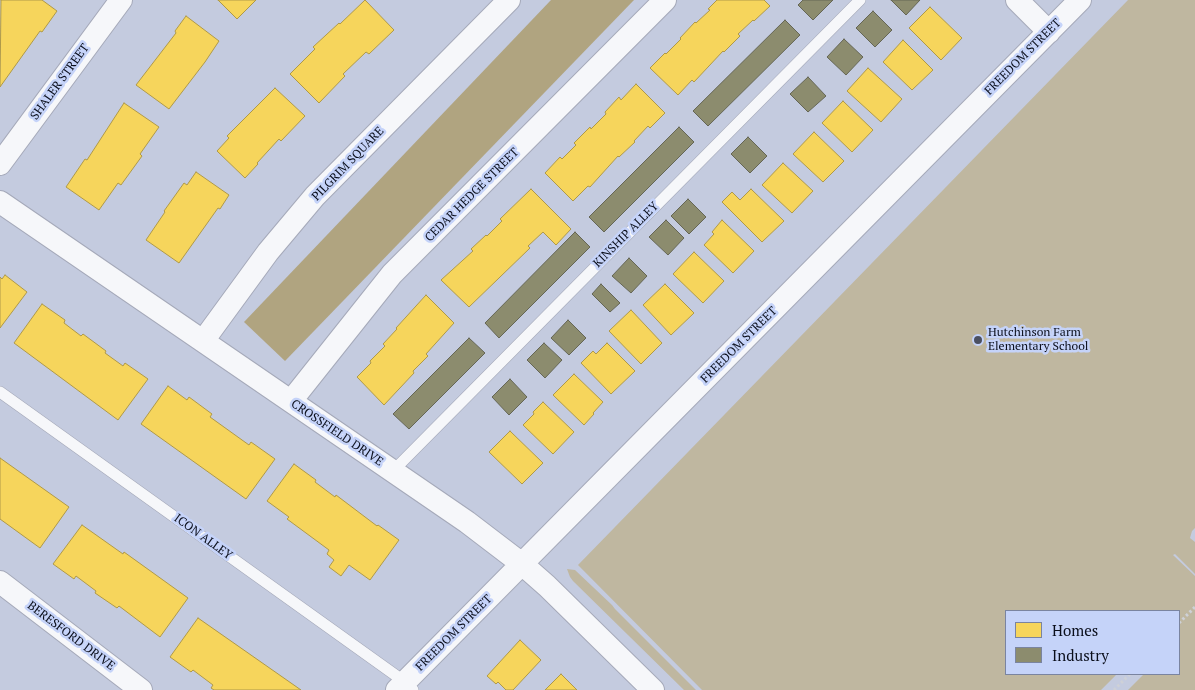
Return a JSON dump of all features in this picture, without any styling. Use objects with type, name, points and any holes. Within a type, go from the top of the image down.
[{"type":"street","name":"SHALER STREET","points":[[0,164],[121,0]]},
{"type":"street","name":"PILGRIM SQUARE","points":[[203,341],[268,252],[315,196],[509,0]]},
{"type":"street","name":"CEDAR HEDGE STREET","points":[[291,401],[392,274],[666,0]]},
{"type":"street","points":[[1016,0],[1049,32]]},
{"type":"street","name":"FREEDOM STREET","points":[[405,687],[522,564],[1080,0]]},
{"type":"street","name":"CROSSFIELD DRIVE","points":[[0,202],[467,522],[522,564],[547,586],[653,690]]},
{"type":"street","name":"BERESFORD DRIVE","points":[[0,582],[141,690]]},
{"type":"lane","name":"KINSHIP ALLEY","points":[[393,471],[860,0]]},
{"type":"lane","name":"ICON ALLEY","points":[[0,392],[405,687]]},
{"type":"path","points":[[1180,622],[1195,607]]},
{"type":"path","points":[[1114,690],[1129,675]]},
{"type":"shaded area","points":[[551,0],[634,0],[285,361],[244,322]]},
{"type":"shaded area","name":"Hutchinson Farm Elementary School","points":[[1128,0],[1195,0],[1195,528],[1190,538],[1195,542],[1195,574],[1175,554],[1173,555],[1195,576],[1195,690],[1128,690],[1143,675],[1180,675],[1180,610],[1005,610],[1005,675],[1116,675],[1101,690],[702,690],[578,565]]},
{"type":"shaded area","points":[[567,569],[575,570],[696,690],[684,690],[573,581]]},
{"type":"building: Homes","points":[[1,0],[42,0],[57,11],[42,32],[40,31],[0,87]]},
{"type":"building: Homes","points":[[218,0],[256,0],[237,19]]},
{"type":"building: Homes","points":[[365,0],[394,30],[369,54],[366,52],[343,74],[345,76],[319,103],[290,74],[315,49],[313,47]]},
{"type":"building: Homes","points":[[717,0],[764,0],[770,6],[738,34],[740,36],[694,82],[692,80],[678,95],[650,68],[681,39],[695,22],[710,10],[708,9]]},
{"type":"building: Homes","points":[[930,7],[962,38],[941,60],[909,28]]},
{"type":"building: Homes","points":[[186,16],[219,41],[169,109],[136,85],[176,33],[175,31]]},
{"type":"building: Homes","points":[[903,40],[933,70],[912,90],[883,62]]},
{"type":"building: Homes","points":[[868,68],[902,99],[881,122],[847,91]]},
{"type":"building: Homes","points":[[636,84],[665,113],[650,128],[648,126],[635,142],[618,156],[590,187],[588,186],[573,201],[545,173],[560,157],[562,159],[576,145],[574,143],[606,114],[605,112],[619,97],[621,100]]},
{"type":"building: Homes","points":[[275,88],[305,116],[281,141],[279,139],[245,178],[217,151],[229,138],[227,136]]},
{"type":"building: Homes","points":[[843,101],[873,130],[852,152],[822,123]]},
{"type":"building: Homes","points":[[124,103],[159,127],[140,154],[142,156],[121,185],[118,183],[99,210],[66,187],[85,159],[87,160]]},
{"type":"building: Homes","points":[[814,132],[844,161],[823,182],[793,154]]},
{"type":"building: Homes","points":[[783,163],[813,191],[792,213],[762,185]]},
{"type":"building: Homes","points":[[196,172],[229,195],[179,263],[146,240],[184,183],[187,185]]},
{"type":"building: Homes","points":[[531,189],[571,229],[556,245],[543,232],[528,246],[530,248],[469,307],[441,280],[473,251],[471,249],[502,221],[500,219]]},
{"type":"building: Homes","points":[[751,189],[784,221],[762,242],[722,202],[732,192],[740,200]]},
{"type":"building: Homes","points":[[722,220],[754,251],[733,273],[704,245],[714,234],[712,232]]},
{"type":"building: Homes","points":[[694,252],[724,281],[703,303],[673,274]]},
{"type":"building: Homes","points":[[5,275],[27,292],[0,328],[0,277],[2,279]]},
{"type":"building: Homes","points":[[665,284],[694,313],[671,335],[643,305]]},
{"type":"building: Homes","points":[[426,295],[454,323],[426,354],[428,356],[413,371],[414,373],[384,405],[357,377],[385,346],[383,344],[396,328]]},
{"type":"building: Homes","points":[[42,304],[65,320],[64,323],[81,336],[83,334],[123,366],[125,363],[148,379],[118,420],[14,343]]},
{"type":"building: Homes","points":[[631,310],[662,343],[641,364],[609,331]]},
{"type":"building: Homes","points":[[607,343],[635,371],[611,394],[581,363],[593,351],[596,354]]},
{"type":"building: Homes","points":[[574,374],[603,402],[584,425],[553,395]]},
{"type":"building: Homes","points":[[168,386],[187,400],[189,397],[212,414],[210,417],[249,445],[251,442],[275,459],[246,499],[141,424]]},
{"type":"building: Homes","points":[[543,402],[574,432],[553,454],[523,425]]},
{"type":"building: Homes","points":[[510,431],[543,463],[522,484],[489,452]]},
{"type":"building: Homes","points":[[0,458],[69,507],[40,548],[0,519]]},
{"type":"building: Homes","points":[[294,464],[335,497],[336,495],[399,540],[370,580],[349,565],[341,576],[329,567],[334,560],[327,554],[329,550],[287,519],[289,517],[267,501]]},
{"type":"building: Homes","points":[[82,525],[123,554],[124,552],[188,598],[160,637],[119,606],[117,608],[95,593],[96,591],[76,576],[74,579],[53,564]]},
{"type":"building: Homes","points":[[198,618],[301,690],[214,690],[211,688],[213,685],[193,670],[191,672],[170,657]]},
{"type":"building: Homes","points":[[520,640],[541,660],[513,690],[506,690],[498,682],[496,684],[487,676]]},
{"type":"building: Homes","points":[[561,674],[577,690],[545,690]]},
{"type":"building: Industry","points":[[803,0],[833,0],[813,20],[798,5]]},
{"type":"building: Industry","points":[[891,0],[920,0],[906,15]]},
{"type":"building: Industry","points":[[873,11],[892,30],[875,47],[856,28]]},
{"type":"building: Industry","points":[[785,20],[800,35],[708,126],[693,111]]},
{"type":"building: Industry","points":[[844,39],[863,57],[846,75],[827,57]]},
{"type":"building: Industry","points":[[808,77],[826,96],[808,112],[790,94]]},
{"type":"building: Industry","points":[[679,127],[694,142],[604,232],[589,217]]},
{"type":"building: Industry","points":[[748,137],[767,156],[750,173],[731,154]]},
{"type":"building: Industry","points":[[688,199],[706,217],[689,234],[671,216]]},
{"type":"building: Industry","points":[[666,220],[684,238],[668,255],[649,237]]},
{"type":"building: Industry","points":[[575,232],[590,247],[499,338],[485,323]]},
{"type":"building: Industry","points":[[629,258],[647,276],[631,293],[612,276]]},
{"type":"building: Industry","points":[[601,284],[620,303],[610,312],[592,294]]},
{"type":"building: Industry","points":[[568,320],[586,338],[569,355],[551,338]]},
{"type":"building: Industry","points":[[469,338],[485,353],[409,429],[393,414]]},
{"type":"building: Industry","points":[[544,343],[562,360],[545,378],[527,360]]},
{"type":"building: Industry","points":[[510,379],[527,397],[509,415],[492,397]]},
{"type":"place","name":"Hutchinson Farm Elementary School","points":[[978,340]]}]
